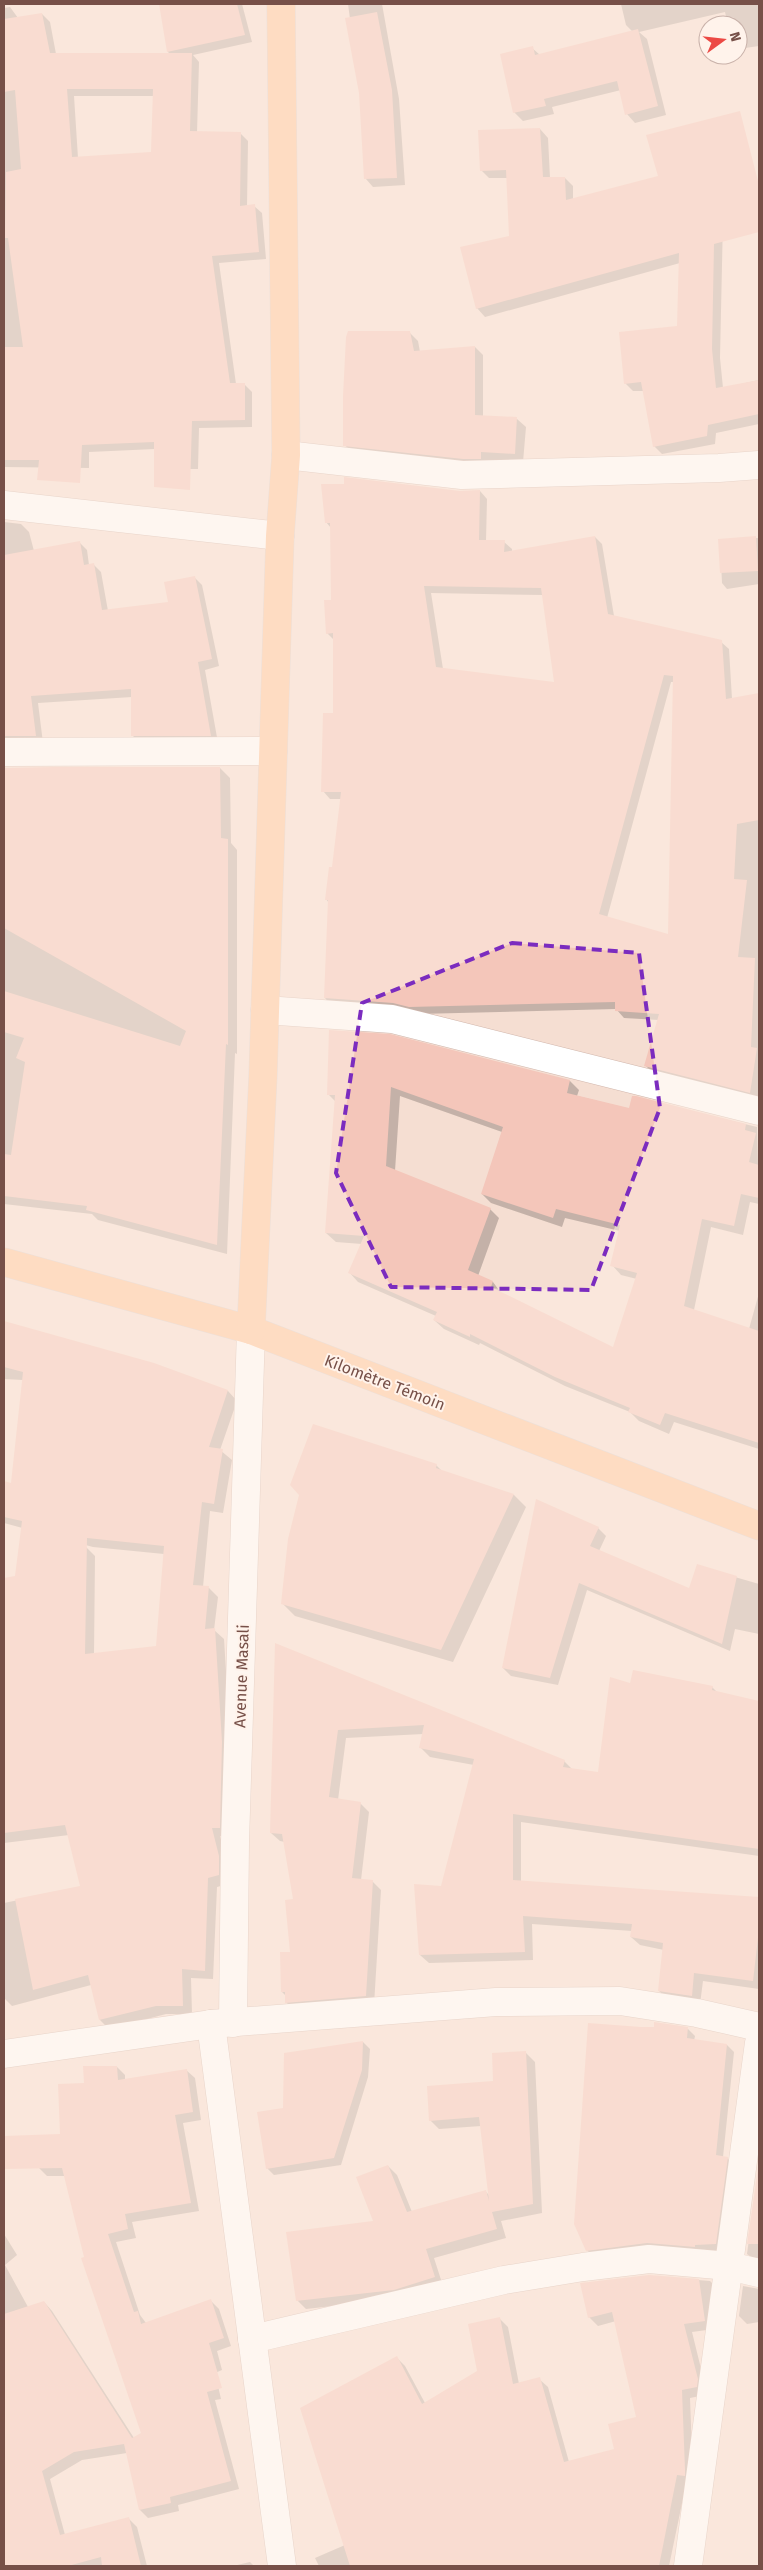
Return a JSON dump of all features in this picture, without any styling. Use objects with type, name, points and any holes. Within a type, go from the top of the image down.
[{"type":"main road","points":[[251,1330],[265,1010],[280,536],[286,455],[281,4]]},
{"type":"main road","name":"Kilomètre Témoin","points":[[4,1262],[251,1330],[759,1526]]},
{"type":"street","points":[[286,455],[462,475],[720,468],[759,465]]},
{"type":"street","points":[[4,505],[280,536]]},
{"type":"street","points":[[4,752],[273,751]]},
{"type":"street","points":[[265,1010],[392,1020],[759,1112]]},
{"type":"street","name":"Avenue Masali","points":[[251,1330],[235,1842],[222,2024],[252,2340],[282,2566]]},
{"type":"street","points":[[4,2054],[222,2024],[496,2002],[620,2001],[697,2013],[759,2027]]},
{"type":"street","points":[[688,2566],[759,2042]]},
{"type":"street","points":[[252,2340],[504,2280],[583,2267],[649,2259],[729,2266],[759,2273]]},
{"type":"highlighted area","points":[[512,943],[639,953],[660,1108],[591,1290],[391,1287],[336,1173],[362,1003]]},
{"type":"shaded area","points":[[4,4],[759,4],[759,2566],[4,2566]]},
{"type":"building","points":[[159,4],[237,4],[245,35],[167,52]]},
{"type":"building","points":[[377,12],[392,90],[397,178],[364,179],[359,93],[345,18]]},
{"type":"building","points":[[42,13],[50,53],[192,53],[190,131],[241,132],[240,206],[255,204],[259,252],[212,256],[230,383],[245,383],[245,420],[192,421],[190,490],[154,487],[154,442],[82,445],[80,483],[37,480],[39,460],[4,460],[4,347],[23,347],[8,238],[5,238],[6,172],[21,169],[15,90],[4,92],[4,19]],"holes":[[[67,89],[153,89],[151,152],[72,157]]]},
{"type":"building","points":[[638,29],[658,106],[625,115],[617,81],[544,99],[546,106],[513,113],[500,54],[533,46],[535,55]]},
{"type":"building","points":[[740,111],[759,185],[759,232],[714,244],[712,349],[716,388],[759,380],[759,414],[708,425],[707,436],[653,447],[641,382],[624,384],[619,332],[677,326],[679,253],[476,309],[460,247],[509,236],[506,170],[480,171],[478,130],[540,128],[543,177],[565,177],[566,200],[658,176],[646,135]]},
{"type":"building","points":[[348,331],[410,331],[414,351],[475,346],[475,415],[517,417],[515,454],[481,452],[481,459],[463,459],[343,446],[343,396],[346,337]]},
{"type":"building","points":[[344,477],[460,491],[480,490],[479,540],[505,540],[504,552],[595,536],[608,614],[722,640],[726,699],[759,693],[759,820],[737,824],[734,879],[747,880],[738,957],[755,958],[751,1047],[757,1048],[750,1093],[644,1066],[659,1014],[615,1011],[615,1002],[409,1007],[393,1003],[324,998],[328,900],[325,900],[329,867],[332,867],[341,792],[321,792],[323,713],[333,713],[333,633],[326,634],[324,600],[331,600],[330,523],[325,523],[321,484],[344,484]],"holes":[[[424,586],[541,588],[554,682],[436,667]],[[664,675],[673,676],[668,934],[599,914]]]},
{"type":"building","points":[[756,536],[758,571],[720,573],[718,539]]},
{"type":"building","points":[[80,541],[84,565],[94,563],[102,610],[168,602],[164,582],[195,576],[212,659],[198,662],[211,736],[131,736],[131,689],[31,696],[36,736],[4,736],[4,555]]},
{"type":"building","points":[[220,767],[221,838],[228,839],[228,1045],[226,1044],[217,1245],[86,1210],[87,1206],[4,1196],[4,1154],[11,1155],[25,1062],[16,1058],[24,1038],[4,1032],[4,991],[180,1046],[186,1031],[4,928],[4,768]]},
{"type":"building","points":[[329,1030],[390,1034],[570,1080],[567,1093],[629,1108],[632,1096],[636,1096],[746,1124],[745,1130],[756,1133],[749,1162],[759,1165],[759,1198],[741,1194],[734,1226],[702,1219],[684,1306],[759,1331],[759,1443],[665,1413],[660,1425],[628,1412],[630,1408],[555,1377],[470,1334],[470,1337],[433,1320],[437,1312],[348,1273],[364,1236],[325,1233],[335,1095],[327,1095]],"holes":[[[391,1087],[503,1127],[481,1194],[553,1218],[556,1209],[620,1225],[610,1266],[637,1273],[613,1347],[491,1287],[493,1281],[468,1270],[491,1208],[386,1166]]]},
{"type":"building","points":[[4,1321],[154,1363],[228,1390],[209,1447],[223,1449],[214,1504],[202,1502],[193,1585],[209,1586],[205,1629],[215,1628],[222,1742],[220,1828],[212,1828],[219,1856],[219,1875],[208,1878],[205,1971],[182,1969],[183,2006],[156,2006],[99,2020],[88,1975],[33,1990],[15,1899],[80,1886],[65,1825],[4,1833],[4,1578],[15,1576],[22,1521],[4,1517],[4,1481],[11,1483],[23,1372],[4,1367]],"holes":[[[87,1538],[164,1546],[156,1646],[85,1654]]]},
{"type":"building","points":[[313,1424],[437,1464],[436,1468],[514,1494],[441,1650],[281,1604],[288,1539],[299,1495],[290,1485]]},
{"type":"building","points":[[536,1499],[599,1527],[590,1546],[689,1588],[697,1564],[737,1576],[722,1644],[579,1583],[550,1678],[502,1668]]},
{"type":"building","points":[[275,1643],[565,1760],[563,1767],[598,1772],[610,1677],[630,1683],[633,1670],[713,1686],[712,1690],[759,1701],[759,1849],[513,1814],[513,1880],[759,1897],[759,1929],[753,1981],[694,1973],[692,1996],[658,1991],[663,1943],[630,1937],[632,1924],[523,1916],[525,1952],[419,1955],[414,1884],[441,1886],[474,1759],[419,1748],[424,1725],[338,1730],[329,1797],[361,1802],[352,1878],[373,1880],[366,1996],[285,2003],[285,1992],[281,1992],[280,1952],[290,1952],[285,1900],[293,1899],[282,1834],[270,1833]]},
{"type":"building","points":[[654,2022],[688,2027],[687,2038],[727,2044],[716,2155],[728,2157],[716,2244],[695,2245],[695,2247],[647,2243],[586,2251],[574,2224],[588,2023],[654,2027]]},
{"type":"building","points":[[363,2041],[362,2070],[334,2158],[266,2169],[257,2112],[283,2108],[284,2053]]},
{"type":"building","points":[[526,2051],[533,2204],[492,2212],[497,2229],[426,2249],[435,2277],[394,2290],[296,2301],[286,2232],[373,2221],[356,2177],[388,2165],[407,2212],[486,2190],[489,2201],[479,2117],[429,2121],[427,2086],[493,2081],[492,2053]]},
{"type":"building","points":[[83,2066],[117,2066],[118,2080],[187,2069],[193,2112],[175,2115],[191,2203],[125,2214],[128,2229],[108,2234],[134,2312],[138,2311],[141,2324],[211,2299],[224,2338],[209,2343],[222,2388],[207,2392],[231,2481],[170,2497],[171,2503],[139,2510],[124,2444],[74,2452],[42,2471],[60,2535],[129,2517],[141,2566],[102,2566],[101,2557],[68,2566],[4,2566],[4,2314],[44,2301],[132,2438],[141,2433],[81,2258],[84,2257],[62,2168],[4,2169],[4,2136],[60,2134],[58,2084],[84,2083]]},
{"type":"building","points":[[759,2162],[759,2244],[747,2244]]},
{"type":"building","points":[[649,2275],[699,2279],[705,2321],[684,2324],[698,2379],[697,2387],[682,2390],[685,2476],[677,2475],[659,2566],[350,2566],[300,2408],[397,2356],[422,2404],[477,2371],[468,2324],[500,2317],[513,2384],[540,2377],[564,2462],[614,2449],[608,2424],[636,2417],[612,2312],[588,2318],[580,2283]]}]
